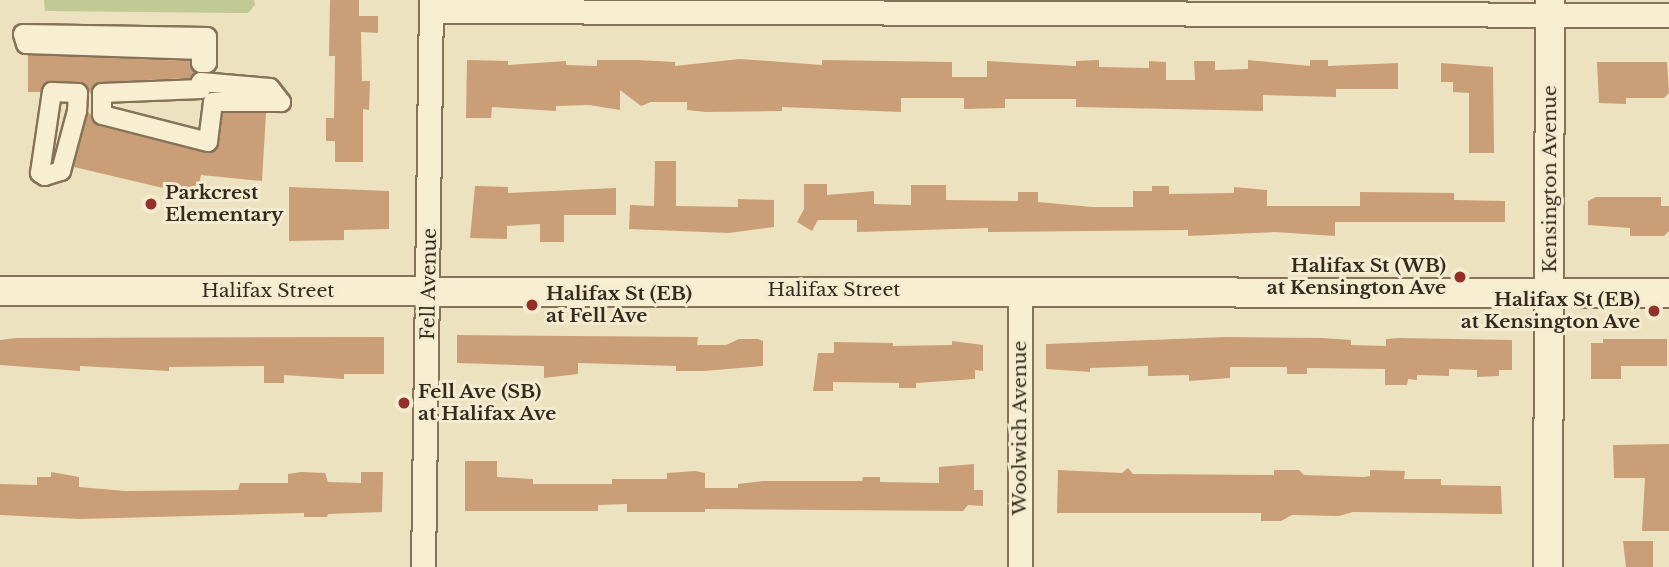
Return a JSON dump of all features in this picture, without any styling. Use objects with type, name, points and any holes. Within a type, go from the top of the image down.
[{"type":"street","points":[[431,5],[1550,7],[1669,15]]},
{"type":"street","name":"Fell Avenue","points":[[423,567],[430,290],[431,5]]},
{"type":"street","name":"Kensington Avenue","points":[[1548,567],[1550,7]]},
{"type":"street","points":[[23,34],[207,37],[207,63],[201,63],[201,50],[107,50],[107,44],[28,44],[23,44],[23,34]]},
{"type":"street","points":[[201,82],[270,88],[281,102],[213,102],[208,142],[102,115],[102,93],[201,89],[201,82]]},
{"type":"street","name":"Halifax Street","points":[[0,291],[1020,290],[1669,293]]},
{"type":"street","name":"Woolwich Avenue","points":[[1020,290],[1020,567]]},
{"type":"green space","points":[[44,0],[254,0],[255,5],[248,13],[45,11]]},
{"type":"building","points":[[330,0],[359,0],[359,16],[378,16],[378,33],[361,32],[362,81],[370,81],[369,110],[363,109],[363,162],[335,162],[335,141],[326,141],[326,118],[334,118],[335,56],[329,56]]},
{"type":"building","points":[[28,55],[190,61],[195,73],[191,78],[101,82],[91,94],[83,83],[52,81],[41,92],[28,92]]},
{"type":"building","points":[[740,59],[822,65],[822,60],[952,62],[952,77],[987,77],[987,61],[1076,66],[1076,61],[1099,60],[1099,67],[1149,68],[1149,61],[1166,62],[1166,80],[1195,80],[1194,61],[1215,61],[1215,70],[1248,69],[1248,60],[1310,66],[1310,60],[1328,60],[1328,66],[1398,63],[1398,89],[1336,89],[1336,97],[1263,95],[1263,111],[1076,107],[1076,99],[1005,99],[1005,108],[964,109],[964,98],[901,98],[901,112],[782,107],[782,111],[706,112],[687,110],[687,102],[651,102],[641,106],[620,90],[620,110],[589,105],[556,106],[556,111],[492,107],[491,118],[466,118],[467,60],[508,61],[508,65],[566,61],[566,65],[597,66],[597,60],[637,60],[675,62],[675,66]]},
{"type":"building","points":[[1597,62],[1667,62],[1669,93],[1664,98],[1626,98],[1626,104],[1599,103]]},
{"type":"building","points":[[1441,63],[1493,67],[1494,153],[1469,153],[1469,93],[1453,92],[1453,82],[1441,82]]},
{"type":"building","points":[[88,111],[99,126],[206,153],[219,144],[223,113],[266,113],[262,181],[201,175],[197,196],[74,167]]},
{"type":"building","points":[[655,161],[676,161],[676,206],[738,207],[738,199],[774,200],[774,227],[729,233],[629,229],[630,205],[654,206]]},
{"type":"building","points":[[804,184],[827,184],[827,195],[874,191],[874,204],[911,205],[911,185],[946,185],[946,200],[1018,201],[1018,192],[1038,192],[1038,202],[1092,207],[1133,207],[1133,191],[1152,191],[1152,186],[1169,186],[1169,194],[1234,193],[1234,187],[1267,190],[1267,206],[1360,206],[1360,192],[1454,193],[1454,200],[1505,201],[1505,222],[1335,222],[1335,236],[1275,232],[1188,236],[1188,230],[988,232],[988,228],[857,232],[857,220],[818,220],[812,231],[797,222],[804,209]]},
{"type":"building","points":[[475,186],[508,187],[508,193],[616,188],[616,215],[564,215],[564,242],[540,242],[540,224],[507,226],[507,239],[470,238]]},
{"type":"building","points":[[289,187],[389,191],[389,229],[344,230],[344,240],[289,241]]},
{"type":"building","points":[[1596,197],[1661,197],[1661,206],[1669,206],[1669,231],[1664,236],[1630,236],[1630,228],[1588,225],[1588,201]]},
{"type":"building","points":[[457,335],[698,337],[697,345],[726,345],[739,339],[758,339],[763,341],[763,366],[676,371],[676,366],[578,363],[578,374],[544,378],[544,366],[457,363]]},
{"type":"building","points":[[384,337],[384,374],[344,374],[344,379],[284,375],[284,383],[264,383],[264,366],[169,367],[169,371],[80,366],[80,371],[0,365],[0,340],[17,338]]},
{"type":"building","points":[[1226,337],[1322,338],[1351,340],[1351,345],[1386,346],[1386,339],[1400,338],[1512,340],[1512,370],[1499,370],[1499,376],[1477,377],[1477,370],[1449,369],[1449,376],[1417,375],[1417,380],[1408,379],[1407,385],[1385,385],[1385,369],[1307,368],[1307,374],[1287,374],[1287,367],[1230,367],[1230,378],[1189,381],[1189,375],[1148,376],[1148,366],[1090,368],[1090,372],[1046,369],[1046,344]]},
{"type":"building","points":[[1603,339],[1667,339],[1667,366],[1621,366],[1621,379],[1591,379],[1591,343],[1603,343]]},
{"type":"building","points":[[952,341],[983,345],[983,371],[975,370],[975,379],[916,383],[916,388],[899,388],[899,383],[833,382],[833,391],[813,391],[818,353],[834,353],[834,342],[893,343],[893,346],[952,345]]},
{"type":"building","points":[[1669,444],[1669,531],[1642,531],[1645,478],[1614,478],[1613,445]]},
{"type":"building","points":[[465,461],[497,461],[497,477],[533,479],[533,484],[612,484],[612,479],[667,479],[667,473],[695,471],[705,473],[705,488],[738,488],[738,484],[763,481],[862,481],[863,477],[880,477],[880,482],[939,483],[939,467],[974,464],[974,490],[983,490],[983,506],[968,505],[963,511],[705,509],[705,512],[627,512],[627,504],[598,505],[598,511],[465,511]]},
{"type":"building","points":[[1128,468],[1133,474],[1274,475],[1274,470],[1299,470],[1304,475],[1364,477],[1370,476],[1370,470],[1405,471],[1404,479],[1441,479],[1441,485],[1501,486],[1502,514],[1353,512],[1339,516],[1292,515],[1281,521],[1261,521],[1261,513],[1057,513],[1058,470],[1122,473]]},
{"type":"building","points":[[51,472],[79,477],[79,487],[125,491],[238,490],[240,483],[288,483],[288,474],[301,472],[325,473],[328,482],[361,483],[361,472],[383,472],[382,512],[328,514],[327,517],[304,517],[304,513],[80,519],[0,515],[0,484],[37,485],[37,477],[51,477]]},
{"type":"building","points":[[1623,541],[1653,541],[1653,567],[1626,567]]},
{"type":"place","name":"Parkcrest Elementary","points":[[151,204]]},
{"type":"place","name":"Halifax St (WB) at Kensington Ave","points":[[1460,277]]},
{"type":"place","name":"Halifax St (EB) at Fell Ave","points":[[532,305]]},
{"type":"place","name":"Halifax St (EB) at Kensington Ave","points":[[1654,311]]},
{"type":"place","name":"Fell Ave (SB) at Halifax Ave","points":[[404,403]]}]
